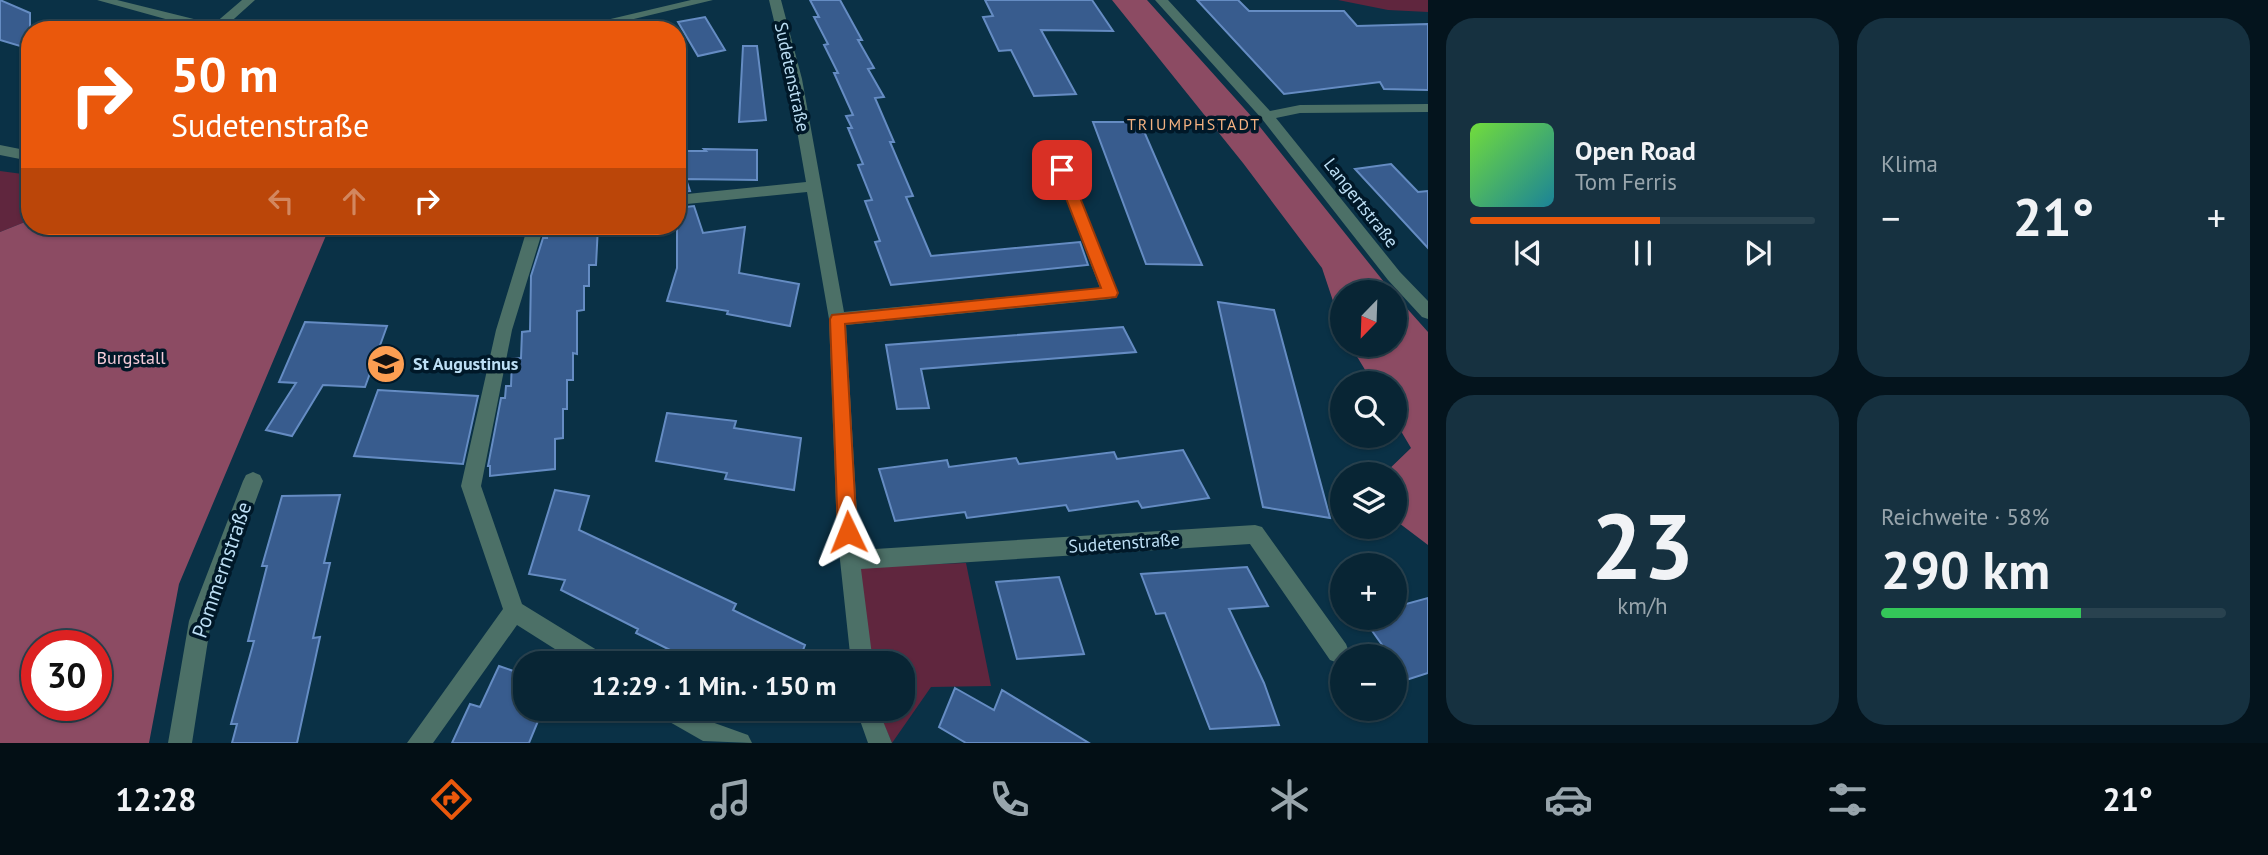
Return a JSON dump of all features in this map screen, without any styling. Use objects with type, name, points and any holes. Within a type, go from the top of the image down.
[{"type":"street","points":[[103,0],[186,21]]},
{"type":"street","points":[[227,21],[250,0]]},
{"type":"street","points":[[611,21],[707,0]]},
{"type":"street","name":"Sudetenstraße","points":[[775,0],[795,79],[838,319],[850,560],[861,651]]},
{"type":"street","name":"Langertstraße","points":[[1161,0],[1267,116],[1394,276],[1428,313]]},
{"type":"street","points":[[1267,116],[1300,108],[1428,108]]},
{"type":"street","points":[[0,150],[21,154]]},
{"type":"street","points":[[838,319],[1110,293],[1062,170]]},
{"type":"street","points":[[686,199],[815,186]]},
{"type":"street","points":[[533,235],[504,330],[471,486],[513,611],[578,651]]},
{"type":"street","name":"Pommernstraße","points":[[180,743],[200,621],[253,481]]},
{"type":"street","name":"Sudetenstraße","points":[[850,560],[1255,534],[1332,644]]},
{"type":"street","points":[[419,743],[513,611]]},
{"type":"street","points":[[688,721],[703,730],[740,743]]},
{"type":"street","points":[[872,721],[880,743]]},
{"type":"shaded area","points":[[1338,0],[1428,0],[1428,12],[1388,10]]},
{"type":"shaded area","points":[[0,171],[21,174],[21,224],[0,232]]},
{"type":"shaded area","points":[[966,563],[991,686],[931,687],[915,710],[915,651],[870,651],[860,567]]},
{"type":"shaded area","points":[[882,721],[907,721],[892,743]]},
{"type":"green space","points":[[1112,0],[1147,0],[1252,117],[1382,280],[1330,280],[1330,292],[1322,268],[1243,163]]},
{"type":"green space","name":"Burgstall","points":[[21,224],[21,235],[326,235],[179,584],[149,743],[0,743],[0,232]]},
{"type":"green space","points":[[1407,308],[1428,332],[1428,545],[1407,529],[1407,462],[1396,462],[1411,448],[1407,441],[1407,371],[1366,371],[1357,357],[1407,357]]},
{"type":"building","points":[[0,0],[30,13],[30,21],[21,21],[21,46],[0,40]]},
{"type":"building","points":[[810,0],[840,0],[862,40],[858,40],[874,68],[868,69],[884,97],[875,98],[913,196],[906,197],[931,256],[1080,242],[1088,265],[891,285],[875,242],[880,241],[865,201],[872,200],[858,165],[863,164],[848,128],[852,128],[846,116],[853,115],[834,73],[838,73],[824,45],[828,44],[814,17],[819,17]]},
{"type":"building","points":[[985,0],[1092,0],[1113,31],[1041,30],[1076,94],[1034,96],[1011,50],[999,51],[983,17],[993,16]]},
{"type":"building","points":[[1197,0],[1238,0],[1249,11],[1344,11],[1357,26],[1428,24],[1428,90],[1384,89],[1380,82],[1284,94]]},
{"type":"building","points":[[705,17],[725,50],[698,56],[686,36],[686,21],[683,21]]},
{"type":"building","points":[[743,46],[757,46],[766,120],[739,122]]},
{"type":"building","points":[[1093,122],[1140,122],[1202,265],[1146,264]]},
{"type":"building","points":[[704,149],[757,150],[757,180],[686,179],[686,151],[706,151]]},
{"type":"building","points":[[1391,164],[1418,192],[1428,191],[1428,248],[1355,169]]},
{"type":"building","points":[[694,206],[703,233],[745,227],[739,273],[799,284],[790,326],[727,314],[728,311],[667,301],[677,268],[677,235],[686,235],[686,207]]},
{"type":"building","points":[[547,235],[598,235],[596,265],[589,265],[589,286],[584,286],[584,310],[577,311],[577,354],[573,353],[573,380],[567,380],[563,438],[555,439],[555,469],[490,476],[488,466],[501,398],[505,398],[506,386],[511,386],[512,359],[521,358],[522,332],[530,331],[531,276],[543,238],[547,238]]},
{"type":"building","points":[[1218,302],[1274,310],[1330,518],[1263,507]]},
{"type":"building","points":[[305,322],[387,326],[365,387],[323,385],[292,436],[266,430],[296,383],[279,382]]},
{"type":"building","points":[[1123,327],[1136,352],[921,369],[929,408],[897,409],[886,345]]},
{"type":"building","name":"St Augustinus","points":[[378,390],[478,396],[463,464],[354,456]]},
{"type":"building","points":[[667,413],[736,421],[734,428],[801,438],[794,490],[725,479],[727,473],[656,461]]},
{"type":"building","points":[[1183,450],[1209,498],[1142,508],[1138,501],[1069,511],[1066,505],[967,518],[965,512],[895,521],[879,469],[947,460],[949,467],[1016,458],[1019,464],[1114,452],[1117,459]]},
{"type":"building","points":[[555,490],[589,496],[579,530],[736,604],[733,610],[805,645],[803,651],[672,651],[636,633],[638,629],[561,590],[565,580],[529,574]]},
{"type":"building","points":[[340,495],[324,563],[330,563],[313,638],[320,637],[297,743],[232,743],[237,724],[231,724],[254,641],[248,641],[267,566],[262,566],[282,496]]},
{"type":"building","points":[[1247,567],[1268,606],[1229,609],[1264,683],[1279,725],[1210,729],[1165,613],[1156,614],[1141,574]]},
{"type":"building","points":[[1059,577],[1084,654],[1017,659],[996,582]]},
{"type":"building","points":[[1428,598],[1428,673],[1407,680],[1407,644],[1381,644],[1372,630],[1407,630],[1407,604]]},
{"type":"building","points":[[499,666],[513,671],[513,721],[538,721],[529,743],[452,743],[470,704],[480,707]]},
{"type":"building","points":[[955,688],[994,710],[1002,690],[1089,743],[966,743],[939,727]]},
{"type":"place","name":"St Augustinus","points":[[386,364]]},
{"type":"district","name":"TRIUMPHSTADT","points":[[1194,124]]},
{"type":"route","points":[[848,532],[838,319],[1110,293],[1062,170]]}]
